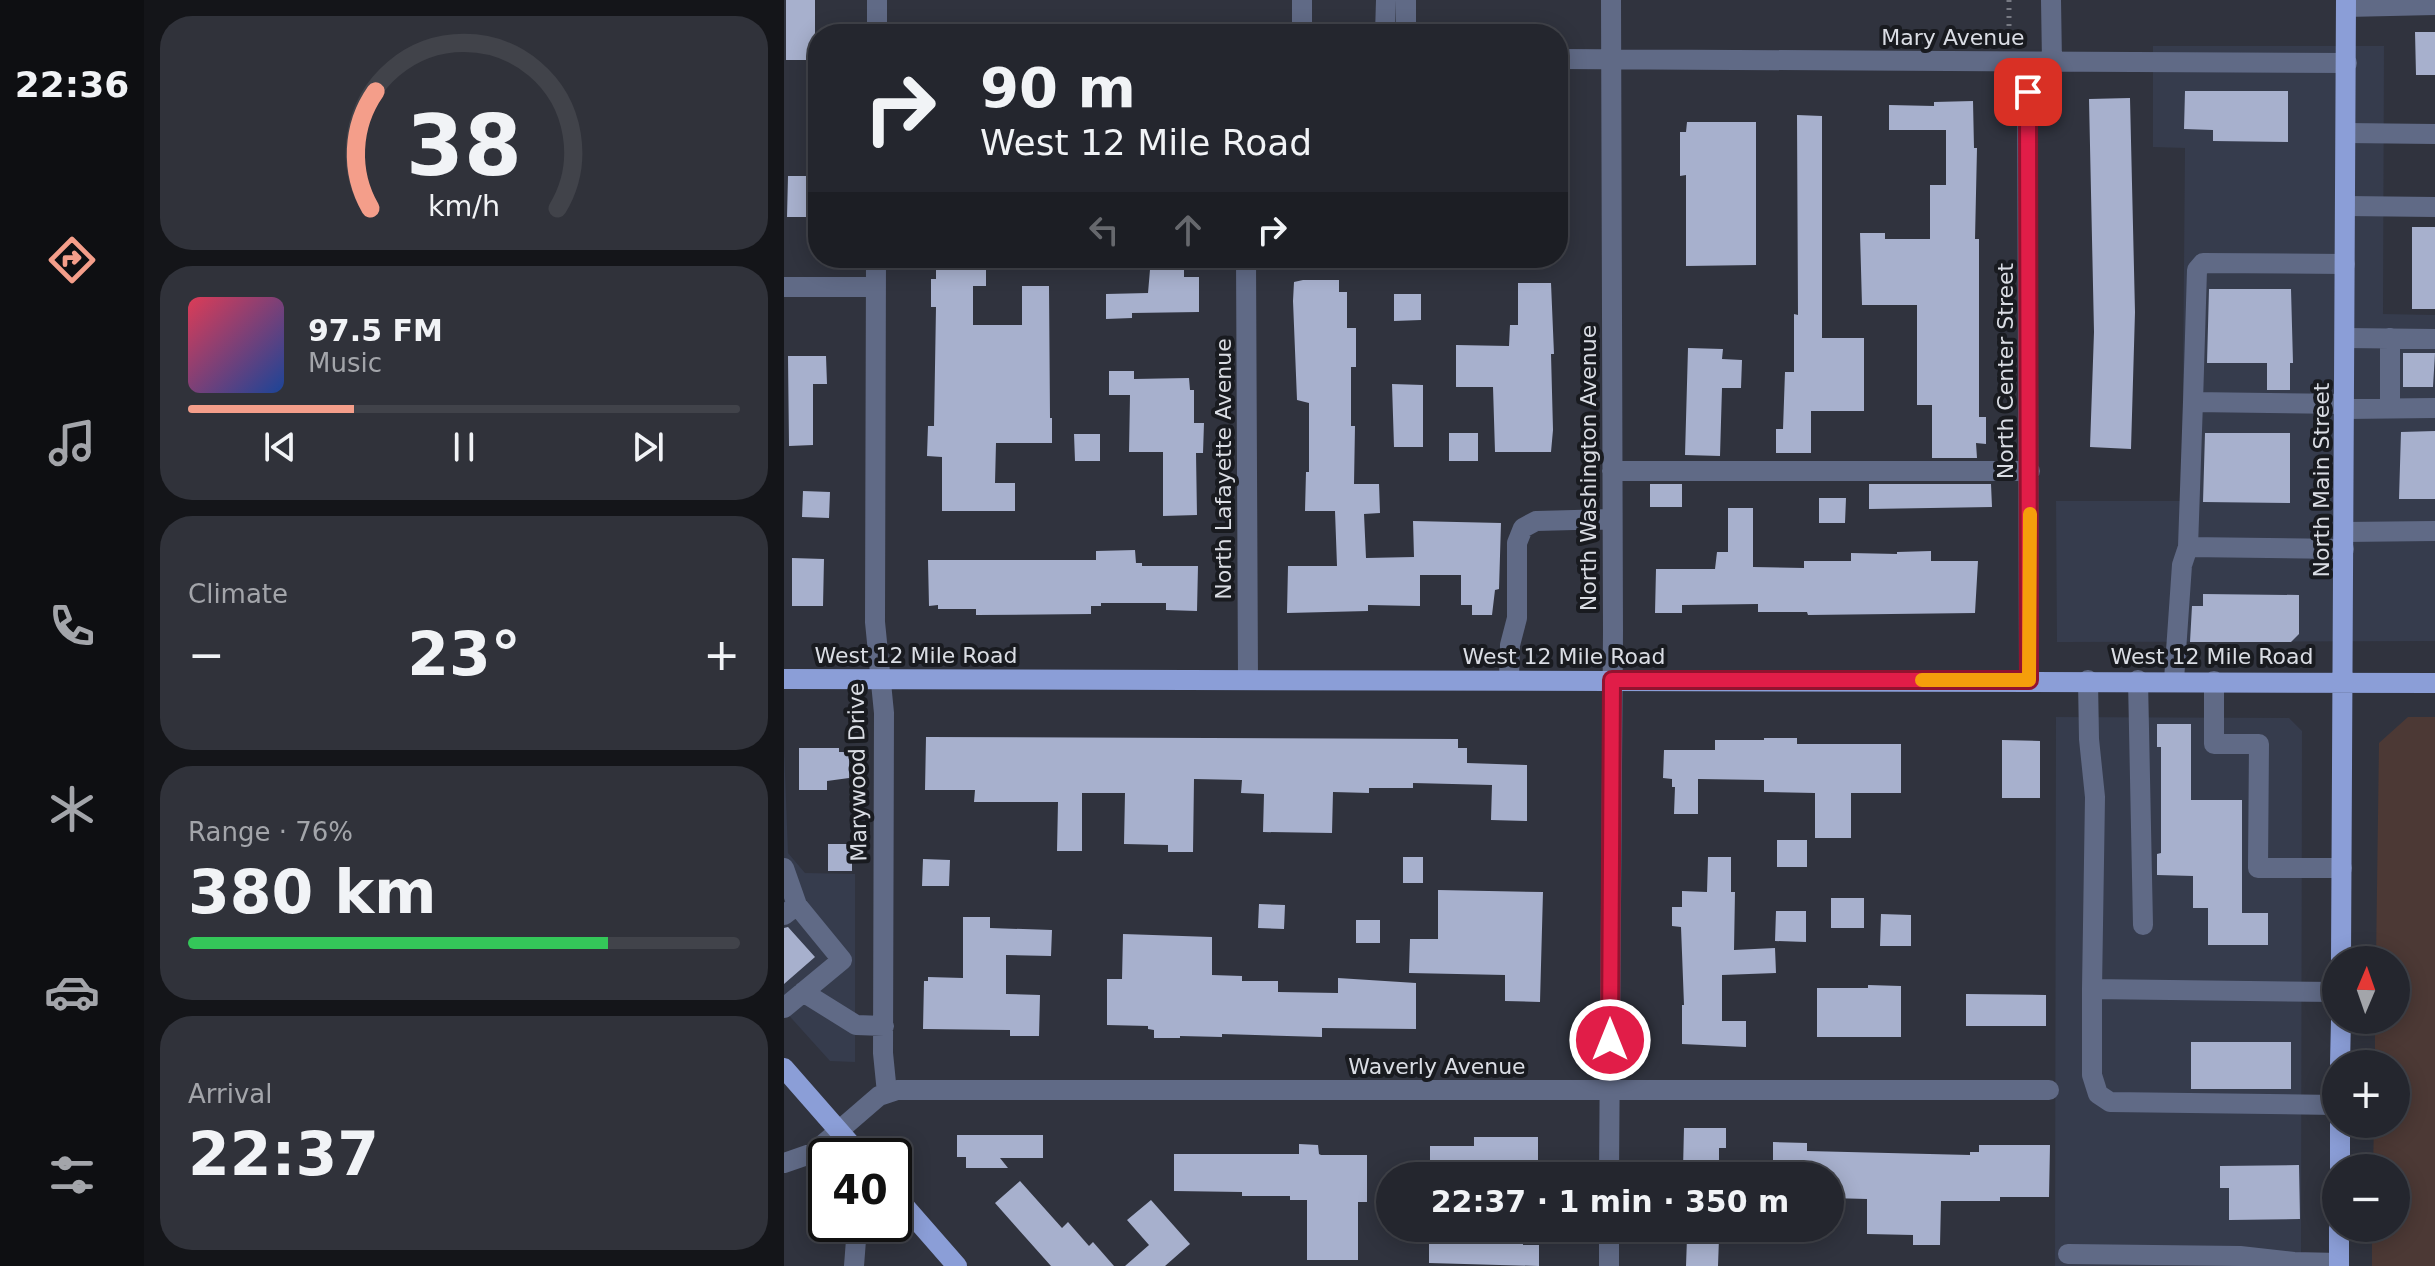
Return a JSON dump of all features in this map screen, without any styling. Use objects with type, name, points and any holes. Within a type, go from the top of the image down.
[{"type":"main road","name":"North Main Street","points":[[2341,946],[2346,3]]},
{"type":"main road","name":"West 12 Mile Road","points":[[784,679],[2435,683]]},
{"type":"main road","points":[[784,1068],[846,1138]]},
{"type":"main road","points":[[912,1215],[957,1266]]},
{"type":"main road","points":[[2339,1242],[2339,1264]]},
{"type":"street","points":[[877,0],[877,24]]},
{"type":"street","points":[[1302,0],[1302,24]]},
{"type":"street","points":[[1385,24],[1386,0]]},
{"type":"street","points":[[1406,0],[1406,24]]},
{"type":"street","name":"North Washington Avenue","points":[[1609,1162],[1611,0]]},
{"type":"street","points":[[2051,0],[2052,62]]},
{"type":"street","points":[[2346,3],[2435,5]]},
{"type":"street","name":"Mary Avenue","points":[[1568,59],[2347,63]]},
{"type":"street","name":"North Center Street","points":[[2027,62],[2029,680]]},
{"type":"street","points":[[2346,133],[2435,134]]},
{"type":"street","points":[[2346,206],[2435,207]]},
{"type":"street","points":[[2174,680],[2182,565],[2188,547],[2197,270],[2203,263],[2345,264]]},
{"type":"street","name":"Marywood Drive","points":[[876,268],[875,622],[884,713],[884,1065],[887,1093]]},
{"type":"street","name":"North Lafayette Avenue","points":[[1246,268],[1248,679]]},
{"type":"street","points":[[784,287],[876,287]]},
{"type":"street","points":[[2345,338],[2435,339]]},
{"type":"street","points":[[2390,338],[2390,408]]},
{"type":"street","points":[[2193,402],[2435,408]]},
{"type":"street","points":[[1612,471],[2030,471]]},
{"type":"street","points":[[1509,679],[1510,645],[1517,618],[1517,543],[1523,528],[1536,521],[1554,519],[1612,519]]},
{"type":"street","points":[[2188,547],[2344,540],[2435,531]]},
{"type":"street","points":[[2088,680],[2089,739],[2095,797],[2092,1075],[2098,1094],[2110,1102],[2322,1105]]},
{"type":"street","points":[[2138,680],[2143,925]]},
{"type":"street","points":[[2214,681],[2214,744],[2259,744],[2258,868],[2342,868]]},
{"type":"street","points":[[784,868],[790,910],[842,960],[784,1008]]},
{"type":"street","points":[[2092,989],[2322,992]]},
{"type":"street","points":[[803,992],[856,1025],[884,1026]]},
{"type":"street","name":"Waverly Avenue","points":[[887,1093],[913,1090],[2049,1090]]},
{"type":"street","points":[[784,1163],[813,1153],[864,1108],[887,1093]]},
{"type":"street","points":[[854,1266],[856,1242]]},
{"type":"street","points":[[1609,1242],[1609,1266]]},
{"type":"street","points":[[2068,1254],[2240,1256],[2339,1264]]},
{"type":"path","points":[[2009,0],[2009,34]]},
{"type":"shaded area","points":[[2153,46],[2384,46],[2383,314],[2435,315],[2435,641],[2057,642],[2056,501],[2182,501],[2185,148],[2153,147]]},
{"type":"shaded area","points":[[2056,717],[2289,718],[2302,731],[2301,1266],[2055,1266]]},
{"type":"shaded area","points":[[2408,717],[2435,717],[2435,1266],[2372,1266],[2372,1242],[2410,1242],[2410,1154],[2373,1154],[2374,1138],[2410,1138],[2410,1050],[2375,1050],[2375,1034],[2410,1034],[2410,946],[2376,946],[2379,743]]},
{"type":"shaded area","points":[[784,747],[788,853],[805,873],[855,874],[855,1062],[830,1061],[784,1010]]},
{"type":"building","points":[[786,0],[815,0],[815,24],[808,24],[808,60],[786,60]]},
{"type":"building","points":[[2415,32],[2435,32],[2435,75],[2416,75]]},
{"type":"building","points":[[2185,91],[2288,91],[2288,142],[2213,141],[2213,130],[2184,129]]},
{"type":"building","points":[[2130,98],[2135,312],[2131,449],[2090,447],[2094,332],[2089,99]]},
{"type":"building","points":[[1973,101],[1974,148],[1977,148],[1975,239],[1979,239],[1979,417],[1986,417],[1986,444],[1976,443],[1977,458],[1932,458],[1932,405],[1917,405],[1917,305],[1862,305],[1860,233],[1885,233],[1885,239],[1930,239],[1930,185],[1946,185],[1946,130],[1889,130],[1889,105],[1934,106],[1934,102]]},
{"type":"building","points":[[1797,115],[1822,116],[1822,338],[1864,338],[1864,411],[1811,411],[1811,453],[1776,453],[1776,429],[1783,429],[1785,372],[1794,372],[1794,314],[1798,315]]},
{"type":"building","points":[[1687,122],[1756,122],[1756,265],[1686,266],[1686,175],[1680,176],[1680,132],[1686,132]]},
{"type":"building","points":[[788,176],[808,176],[808,217],[787,217]]},
{"type":"building","points":[[2412,227],[2435,227],[2435,309],[2412,309]]},
{"type":"building","points":[[936,268],[986,268],[986,286],[973,286],[973,325],[1022,325],[1022,286],[1049,286],[1052,443],[996,443],[995,483],[1015,483],[1015,511],[942,511],[942,457],[927,456],[928,426],[934,426],[936,307],[931,307],[931,279],[936,279]]},
{"type":"building","points":[[1150,268],[1184,268],[1184,277],[1199,277],[1199,312],[1132,313],[1132,318],[1106,319],[1106,294],[1148,293]]},
{"type":"building","points":[[1339,280],[1339,292],[1347,292],[1347,328],[1356,328],[1356,367],[1351,367],[1351,426],[1355,426],[1354,484],[1379,484],[1380,513],[1364,514],[1366,558],[1414,557],[1413,521],[1501,523],[1499,589],[1495,590],[1492,615],[1472,615],[1472,605],[1461,605],[1461,575],[1420,575],[1420,606],[1368,605],[1368,611],[1287,613],[1288,566],[1337,566],[1335,511],[1305,511],[1306,472],[1309,472],[1309,403],[1297,400],[1293,301],[1294,282]]},
{"type":"building","points":[[1518,283],[1551,283],[1554,354],[1551,354],[1551,452],[1495,452],[1493,387],[1456,387],[1456,345],[1509,346],[1510,325],[1518,325]]},
{"type":"building","points":[[2209,289],[2291,289],[2293,363],[2290,363],[2290,390],[2267,390],[2267,363],[2207,363]]},
{"type":"building","points":[[1394,294],[1421,294],[1421,320],[1394,321]]},
{"type":"building","points":[[1688,348],[1723,349],[1722,359],[1742,360],[1741,388],[1722,388],[1720,456],[1685,455]]},
{"type":"building","points":[[2403,353],[2435,353],[2433,387],[2403,387]]},
{"type":"building","points":[[788,356],[826,356],[827,384],[813,384],[813,445],[789,446]]},
{"type":"building","points":[[1109,371],[1134,371],[1134,379],[1189,378],[1190,390],[1194,390],[1194,423],[1204,423],[1203,453],[1196,453],[1197,515],[1163,516],[1163,452],[1129,452],[1130,395],[1109,395]]},
{"type":"building","points":[[1392,384],[1423,385],[1423,447],[1394,447]]},
{"type":"building","points":[[2435,431],[2435,499],[2399,499],[2401,432]]},
{"type":"building","points":[[1449,433],[1478,433],[1478,461],[1449,461]]},
{"type":"building","points":[[2205,433],[2290,433],[2290,503],[2203,502]]},
{"type":"building","points":[[1074,434],[1100,434],[1100,461],[1075,461]]},
{"type":"building","points":[[1650,484],[1682,484],[1682,507],[1650,507]]},
{"type":"building","points":[[1869,484],[1991,484],[1992,507],[1869,509]]},
{"type":"building","points":[[803,491],[830,492],[829,518],[802,517]]},
{"type":"building","points":[[1819,498],[1846,498],[1845,523],[1819,523]]},
{"type":"building","points":[[1728,508],[1753,508],[1753,567],[1804,568],[1804,561],[1851,561],[1851,553],[1931,551],[1931,561],[1978,561],[1975,613],[1808,615],[1807,612],[1758,612],[1758,604],[1682,605],[1682,613],[1655,613],[1656,569],[1715,569],[1717,552],[1728,552]]},
{"type":"building","points":[[1135,550],[1136,563],[1142,563],[1142,566],[1198,566],[1197,611],[1166,610],[1166,603],[1101,603],[1101,606],[1091,606],[1091,614],[976,615],[976,609],[938,609],[938,605],[929,606],[928,560],[1096,560],[1096,551]]},
{"type":"building","points":[[792,558],[824,559],[823,606],[792,606]]},
{"type":"building","points":[[2203,594],[2299,595],[2299,634],[2291,642],[2190,642],[2192,606],[2203,606]]},
{"type":"building","points":[[2157,724],[2191,724],[2191,800],[2242,800],[2242,913],[2268,913],[2268,945],[2208,945],[2208,908],[2193,908],[2193,876],[2157,875],[2157,854],[2161,853],[2161,747],[2157,747]]},
{"type":"building","points":[[926,737],[1458,739],[1458,748],[1467,748],[1467,763],[1527,765],[1527,821],[1491,820],[1492,785],[1413,783],[1413,788],[1369,788],[1369,793],[1333,792],[1332,833],[1263,832],[1264,794],[1241,793],[1242,780],[1194,779],[1193,852],[1168,852],[1168,845],[1124,844],[1125,793],[1082,793],[1082,851],[1057,851],[1058,802],[974,802],[975,790],[925,790]]},
{"type":"building","points":[[1797,738],[1797,744],[1901,744],[1901,793],[1851,793],[1851,838],[1815,838],[1815,793],[1764,792],[1764,780],[1698,779],[1698,814],[1674,814],[1675,787],[1672,787],[1672,779],[1663,778],[1664,750],[1715,750],[1715,740]]},
{"type":"building","points":[[2002,740],[2040,741],[2040,798],[2002,798]]},
{"type":"building","points":[[799,748],[839,748],[839,752],[849,752],[849,778],[827,781],[827,790],[799,790]]},
{"type":"building","points":[[1777,840],[1807,840],[1807,867],[1777,867]]},
{"type":"building","points":[[828,844],[852,844],[852,871],[828,871]]},
{"type":"building","points":[[1403,857],[1423,857],[1423,883],[1403,883]]},
{"type":"building","points":[[1708,857],[1731,857],[1731,892],[1735,892],[1734,950],[1775,948],[1776,973],[1722,975],[1722,1021],[1746,1021],[1746,1047],[1682,1044],[1681,927],[1672,926],[1672,907],[1682,907],[1682,891],[1707,892]]},
{"type":"building","points":[[923,859],[950,860],[949,886],[922,886]]},
{"type":"building","points":[[1438,890],[1543,892],[1540,1002],[1505,1001],[1505,975],[1409,973],[1410,939],[1438,939]]},
{"type":"building","points":[[1831,898],[1864,898],[1864,928],[1831,928]]},
{"type":"building","points":[[1259,904],[1285,905],[1284,929],[1258,928]]},
{"type":"building","points":[[1776,911],[1806,911],[1806,942],[1775,941]]},
{"type":"building","points":[[1881,914],[1911,915],[1911,946],[1880,946]]},
{"type":"building","points":[[963,917],[990,917],[990,928],[1052,930],[1051,956],[1006,955],[1006,994],[1040,995],[1039,1036],[1010,1036],[1010,1030],[923,1029],[924,981],[928,981],[928,977],[963,978]]},
{"type":"building","points":[[1356,920],[1380,920],[1380,943],[1356,943]]},
{"type":"building","points":[[788,927],[815,957],[784,984],[784,928]]},
{"type":"building","points":[[1123,934],[1212,937],[1212,975],[1242,976],[1242,981],[1278,981],[1278,992],[1338,993],[1338,978],[1416,983],[1416,1029],[1322,1028],[1322,1037],[1222,1034],[1222,1037],[1154,1038],[1154,1030],[1148,1029],[1148,1026],[1107,1025],[1107,979],[1122,979]]},
{"type":"building","points":[[1868,985],[1901,986],[1901,1037],[1817,1037],[1817,988],[1868,988]]},
{"type":"building","points":[[1966,994],[2046,995],[2046,1026],[1966,1026]]},
{"type":"building","points":[[2191,1042],[2291,1042],[2291,1089],[2191,1089]]},
{"type":"building","points":[[1684,1128],[1726,1128],[1726,1148],[1719,1148],[1719,1162],[1683,1162]]},
{"type":"building","points":[[957,1135],[1043,1135],[1043,1158],[1000,1158],[1008,1168],[966,1168],[966,1157],[957,1157]]},
{"type":"building","points":[[1474,1137],[1538,1137],[1538,1162],[1430,1162],[1430,1146],[1474,1146]]},
{"type":"building","points":[[1773,1142],[1807,1143],[1807,1151],[1970,1155],[1970,1152],[1979,1152],[1979,1145],[2050,1145],[2049,1197],[1941,1201],[1940,1245],[1913,1245],[1913,1235],[1867,1234],[1867,1199],[1844,1198],[1844,1162],[1773,1162]]},
{"type":"building","points":[[1299,1144],[1318,1145],[1321,1155],[1367,1155],[1367,1202],[1358,1202],[1358,1260],[1307,1260],[1307,1200],[1290,1200],[1290,1196],[1242,1196],[1242,1192],[1174,1191],[1174,1154],[1299,1154]]},
{"type":"building","points":[[2299,1165],[2300,1219],[2229,1220],[2229,1188],[2220,1188],[2220,1166]]},
{"type":"building","points":[[1020,1181],[1062,1228],[1068,1222],[1089,1246],[1093,1242],[1114,1266],[1051,1266],[995,1203]]},
{"type":"building","points":[[1151,1200],[1190,1244],[1165,1266],[1125,1266],[1149,1245],[1127,1220]]},
{"type":"building","points":[[1429,1242],[1523,1242],[1523,1245],[1539,1245],[1539,1266],[1429,1263]]},
{"type":"building","points":[[1687,1242],[1719,1242],[1718,1266],[1686,1266]]},
{"type":"slow traffic","points":[[1922,680],[2029,680],[2030,514]]},
{"type":"route","points":[[1610,1040],[1612,680],[2029,680],[2028,92]]}]
